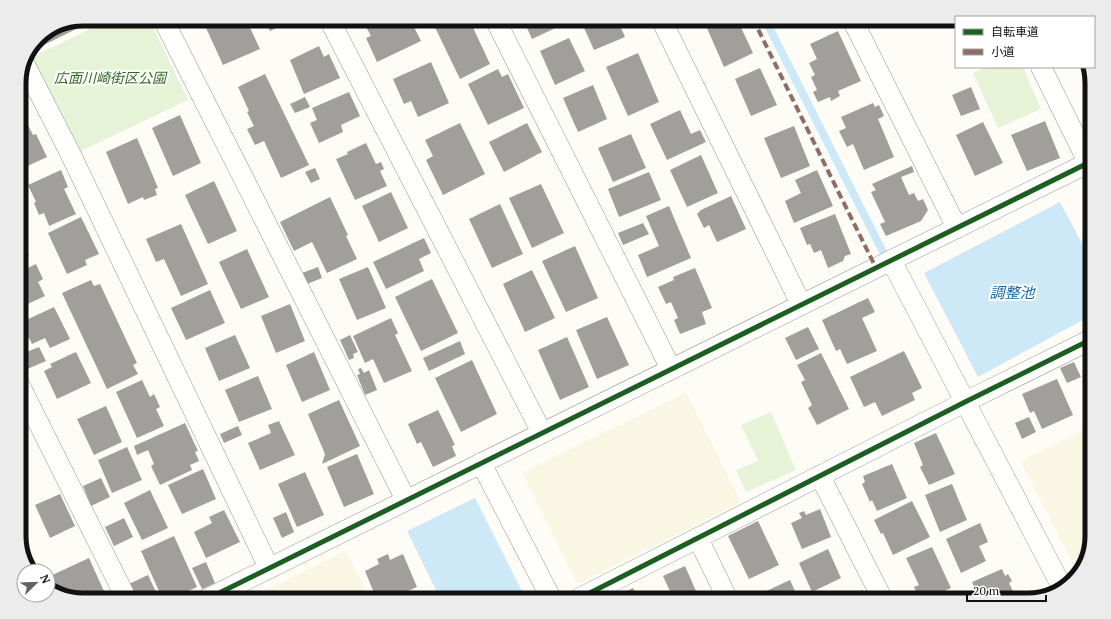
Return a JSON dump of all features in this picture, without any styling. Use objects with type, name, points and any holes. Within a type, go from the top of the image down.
[{"type":"street","points":[[167,26],[406,500]]},
{"type":"street","points":[[333,26],[542,433]]},
{"type":"street","points":[[499,26],[671,369]]},
{"type":"street","points":[[664,26],[801,304]]},
{"type":"street","points":[[855,26],[956,228]]},
{"type":"street","points":[[1042,68],[1085,152]]},
{"type":"street","points":[[28,70],[71,155],[269,568]]},
{"type":"street","points":[[219,593],[1085,164]]},
{"type":"street","points":[[891,260],[1060,583]]},
{"type":"street","points":[[590,593],[1085,342]]},
{"type":"street","points":[[26,398],[124,593]]},
{"type":"street","points":[[481,463],[548,593]]},
{"type":"street","points":[[820,476],[879,593]]},
{"type":"street","points":[[698,538],[725,593]]},
{"type":"shaded area","points":[[686,392],[741,503],[577,584],[522,473]]},
{"type":"shaded area","points":[[1085,429],[1085,544],[1081,558],[1075,568],[1021,461]]},
{"type":"shaded area","points":[[346,550],[368,593],[260,593]]},
{"type":"green space","name":"広面川崎街区公園","points":[[96,26],[152,26],[188,100],[79,152],[33,57]]},
{"type":"green space","points":[[984,68],[1023,68],[1041,109],[998,128],[973,73]]},
{"type":"green space","points":[[771,412],[796,470],[746,492],[736,470],[758,461],[741,425]]},
{"type":"water","name":"調整池","points":[[1060,202],[1085,249],[1085,319],[978,377],[924,273]]},
{"type":"water","points":[[475,498],[523,593],[438,593],[407,531]]},
{"type":"building","points":[[80,26],[80,27],[42,46],[41,44],[45,40],[54,34],[64,29]]},
{"type":"building","points":[[205,26],[249,26],[260,49],[223,65]]},
{"type":"building","points":[[268,26],[280,26],[270,31]]},
{"type":"building","points":[[366,26],[414,26],[421,41],[377,62],[366,38],[371,36]]},
{"type":"building","points":[[434,26],[472,26],[490,64],[460,79]]},
{"type":"building","points":[[526,26],[560,26],[532,39]]},
{"type":"building","points":[[583,26],[620,26],[625,37],[594,50]]},
{"type":"building","points":[[706,26],[740,26],[753,53],[724,67]]},
{"type":"building","points":[[838,31],[861,81],[838,91],[840,96],[831,101],[830,97],[818,102],[813,92],[817,90],[811,77],[815,75],[809,63],[817,59],[810,44]]},
{"type":"building","points":[[569,38],[585,71],[555,85],[540,51]]},
{"type":"building","points":[[319,46],[324,57],[329,54],[340,78],[304,94],[290,60]]},
{"type":"building","points":[[638,53],[659,102],[628,116],[606,67]]},
{"type":"building","points":[[431,62],[449,103],[418,117],[411,101],[404,104],[393,79]]},
{"type":"building","points":[[760,68],[777,105],[751,116],[735,79]]},
{"type":"building","points":[[498,69],[502,77],[508,74],[524,108],[488,125],[468,84]]},
{"type":"building","points":[[265,74],[309,165],[281,178],[264,141],[255,145],[247,129],[254,126],[238,87]]},
{"type":"building","points":[[593,85],[607,119],[578,132],[563,98]]},
{"type":"building","points":[[971,87],[980,109],[961,116],[952,95]]},
{"type":"building","points":[[349,92],[360,116],[341,125],[343,132],[319,143],[310,123],[317,120],[312,108]]},
{"type":"building","points":[[305,97],[310,107],[295,113],[290,104]]},
{"type":"building","points":[[873,103],[875,107],[879,105],[884,116],[878,119],[894,157],[864,170],[853,144],[847,147],[839,131],[846,128],[841,117]]},
{"type":"building","points":[[680,110],[691,134],[700,130],[706,142],[667,160],[650,124]]},
{"type":"building","points":[[180,115],[201,163],[173,176],[152,128]]},
{"type":"building","points":[[26,121],[33,135],[36,134],[47,157],[26,167]]},
{"type":"building","points":[[1045,121],[1060,158],[1027,171],[1011,135]]},
{"type":"building","points":[[983,122],[1003,163],[975,176],[956,135]]},
{"type":"building","points":[[460,123],[485,174],[443,195],[426,160],[433,156],[425,140]]},
{"type":"building","points":[[527,123],[542,152],[504,172],[489,142]]},
{"type":"building","points":[[794,126],[810,166],[781,178],[764,138]]},
{"type":"building","points":[[631,134],[646,168],[613,182],[598,148]]},
{"type":"building","points":[[137,138],[158,188],[155,189],[157,195],[144,200],[143,197],[128,204],[106,152]]},
{"type":"building","points":[[366,143],[376,164],[381,162],[384,169],[380,171],[387,186],[355,200],[336,159],[348,154],[347,152]]},
{"type":"building","points":[[701,155],[718,193],[687,207],[670,170]]},
{"type":"building","points":[[912,166],[914,172],[901,177],[909,195],[914,193],[918,201],[923,199],[928,210],[921,221],[886,236],[880,224],[885,222],[871,192],[876,190],[872,184]]},
{"type":"building","points":[[315,168],[320,179],[311,183],[305,172]]},
{"type":"building","points":[[61,170],[68,187],[64,189],[76,214],[49,226],[44,213],[39,215],[34,203],[36,202],[28,185]]},
{"type":"building","points":[[817,170],[833,206],[794,223],[785,201],[801,193],[795,180]]},
{"type":"building","points":[[649,172],[661,200],[619,217],[608,189]]},
{"type":"building","points":[[214,181],[237,231],[208,244],[185,195]]},
{"type":"building","points":[[541,184],[564,233],[532,248],[509,198]]},
{"type":"building","points":[[391,192],[408,228],[379,242],[362,206]]},
{"type":"building","points":[[731,196],[746,229],[717,242],[709,225],[704,228],[697,214],[701,210]]},
{"type":"building","points":[[330,197],[348,235],[346,236],[357,259],[327,273],[312,242],[294,251],[280,222]]},
{"type":"building","points":[[500,204],[523,254],[492,268],[469,219]]},
{"type":"building","points":[[669,206],[691,258],[647,277],[638,255],[659,246],[646,216]]},
{"type":"building","points":[[835,214],[851,254],[845,256],[843,261],[828,268],[821,250],[814,253],[810,244],[807,245],[800,228]]},
{"type":"building","points":[[81,217],[99,254],[85,260],[87,265],[67,274],[48,233]]},
{"type":"building","points":[[643,223],[649,234],[623,245],[618,233]]},
{"type":"building","points":[[181,224],[208,284],[181,296],[164,259],[156,262],[146,239]]},
{"type":"building","points":[[424,238],[431,253],[419,259],[424,271],[386,289],[373,262]]},
{"type":"building","points":[[575,246],[598,298],[566,312],[542,261]]},
{"type":"building","points":[[26,249],[29,255],[26,256]]},
{"type":"building","points":[[247,249],[269,297],[241,309],[219,262]]},
{"type":"building","points":[[36,264],[43,279],[38,282],[45,296],[26,305],[26,269]]},
{"type":"building","points":[[318,267],[322,278],[307,284],[302,273]]},
{"type":"building","points":[[368,267],[386,308],[357,320],[339,279]]},
{"type":"building","points":[[695,268],[712,308],[702,312],[706,324],[680,334],[674,320],[678,318],[671,302],[666,304],[658,287],[674,280],[673,277]]},
{"type":"building","points":[[532,270],[555,318],[525,332],[503,284]]},
{"type":"building","points":[[432,279],[458,333],[421,351],[395,297]]},
{"type":"building","points":[[91,280],[94,286],[100,284],[137,363],[133,365],[138,374],[107,389],[62,293]]},
{"type":"building","points":[[210,290],[225,323],[186,340],[171,308]]},
{"type":"building","points":[[868,298],[875,312],[862,318],[877,351],[847,364],[840,349],[836,351],[822,320]]},
{"type":"building","points":[[290,304],[305,341],[276,353],[261,316]]},
{"type":"building","points":[[54,307],[70,339],[50,348],[45,338],[32,344],[29,338],[26,339],[26,320]]},
{"type":"building","points":[[607,317],[629,365],[597,379],[576,330]]},
{"type":"building","points":[[391,318],[398,333],[395,335],[412,371],[384,383],[373,359],[365,363],[353,336]]},
{"type":"building","points":[[808,327],[819,349],[796,360],[785,338]]},
{"type":"building","points":[[235,335],[250,368],[219,381],[205,348]]},
{"type":"building","points":[[350,335],[358,352],[353,354],[354,358],[349,360],[340,340]]},
{"type":"building","points":[[567,337],[589,387],[560,400],[538,350]]},
{"type":"building","points":[[460,341],[465,354],[429,371],[423,358]]},
{"type":"building","points":[[39,347],[46,361],[26,370],[26,352]]},
{"type":"building","points":[[904,351],[922,388],[912,393],[915,400],[882,416],[875,402],[864,407],[850,377]]},
{"type":"building","points":[[76,352],[91,383],[57,399],[44,371],[52,367],[50,364]]},
{"type":"building","points":[[314,352],[330,390],[302,402],[286,365]]},
{"type":"building","points":[[821,353],[849,409],[817,425],[808,408],[812,405],[801,382],[805,380],[797,365]]},
{"type":"building","points":[[472,360],[497,414],[461,432],[435,378]]},
{"type":"building","points":[[1074,362],[1081,377],[1067,383],[1060,368]]},
{"type":"building","points":[[361,368],[364,373],[369,370],[377,390],[365,395],[357,375],[360,374],[358,369]]},
{"type":"building","points":[[258,376],[272,409],[239,422],[225,390]]},
{"type":"building","points":[[1057,379],[1073,415],[1042,429],[1034,411],[1030,413],[1022,394]]},
{"type":"building","points":[[142,380],[150,397],[154,394],[160,407],[156,409],[164,426],[137,438],[116,392]]},
{"type":"building","points":[[339,400],[360,446],[322,464],[325,454],[308,414]]},
{"type":"building","points":[[106,406],[122,442],[94,455],[77,419]]},
{"type":"building","points":[[438,410],[455,445],[452,446],[456,456],[433,467],[421,442],[417,444],[408,424]]},
{"type":"building","points":[[1029,417],[1036,432],[1022,439],[1015,423]]},
{"type":"building","points":[[279,421],[295,455],[260,470],[248,443],[271,433],[268,425]]},
{"type":"building","points":[[185,423],[198,451],[195,452],[199,461],[190,465],[192,470],[160,485],[151,466],[154,464],[148,450],[137,455],[134,446]]},
{"type":"building","points":[[238,426],[242,435],[224,443],[220,434]]},
{"type":"building","points":[[936,433],[955,474],[929,485],[920,467],[923,465],[914,443]]},
{"type":"building","points":[[127,447],[142,480],[112,493],[98,460]]},
{"type":"building","points":[[357,454],[374,494],[344,507],[327,467]]},
{"type":"building","points":[[892,464],[907,498],[877,511],[872,500],[870,502],[862,484],[865,482],[863,476]]},
{"type":"building","points":[[203,469],[216,499],[182,514],[168,485]]},
{"type":"building","points":[[305,472],[324,515],[297,527],[278,484]]},
{"type":"building","points":[[101,478],[110,497],[91,506],[83,486]]},
{"type":"building","points":[[952,484],[967,520],[940,532],[925,495]]},
{"type":"building","points":[[150,490],[168,528],[142,540],[124,503]]},
{"type":"building","points":[[60,494],[75,526],[50,538],[35,505]]},
{"type":"building","points":[[912,501],[930,537],[893,555],[883,533],[881,534],[874,520]]},
{"type":"building","points":[[820,509],[831,537],[802,549],[791,523],[802,518],[799,513],[804,511],[806,515]]},
{"type":"building","points":[[224,510],[240,542],[206,558],[194,532],[212,523],[209,517]]},
{"type":"building","points":[[286,512],[294,532],[282,538],[273,518]]},
{"type":"building","points":[[124,518],[133,537],[114,546],[105,527]]},
{"type":"building","points":[[758,521],[779,565],[749,579],[728,536]]},
{"type":"building","points":[[980,523],[988,542],[979,546],[986,561],[961,573],[946,539]]},
{"type":"building","points":[[174,536],[197,587],[184,593],[160,593],[141,551]]},
{"type":"building","points":[[932,547],[951,588],[939,593],[917,593],[914,587],[919,585],[906,558]]},
{"type":"building","points":[[828,549],[841,578],[812,592],[799,563]]},
{"type":"building","points":[[388,554],[390,560],[403,554],[417,587],[403,593],[374,593],[365,571],[379,564],[377,559]]},
{"type":"building","points":[[89,558],[105,593],[75,593],[56,586],[56,573]]},
{"type":"building","points":[[206,562],[215,583],[202,589],[192,568]]},
{"type":"building","points":[[685,566],[697,593],[671,593],[663,576]]},
{"type":"building","points":[[1002,569],[1005,576],[1008,574],[1012,581],[1009,583],[1014,593],[977,593],[972,582]]},
{"type":"building","points":[[148,575],[157,593],[134,593],[129,584]]},
{"type":"building","points":[[790,580],[796,593],[762,593]]},
{"type":"building","points":[[633,588],[636,593],[623,593]]},
{"type":"building","points":[[862,590],[863,593],[856,593]]},
{"type":"waterway","points":[[769,26],[882,250]]},
{"type":"marked path","points":[[756,26],[876,268]]},
{"type":"cycle path","points":[[219,593],[1085,164]]},
{"type":"cycle path","points":[[590,593],[1085,342]]}]
